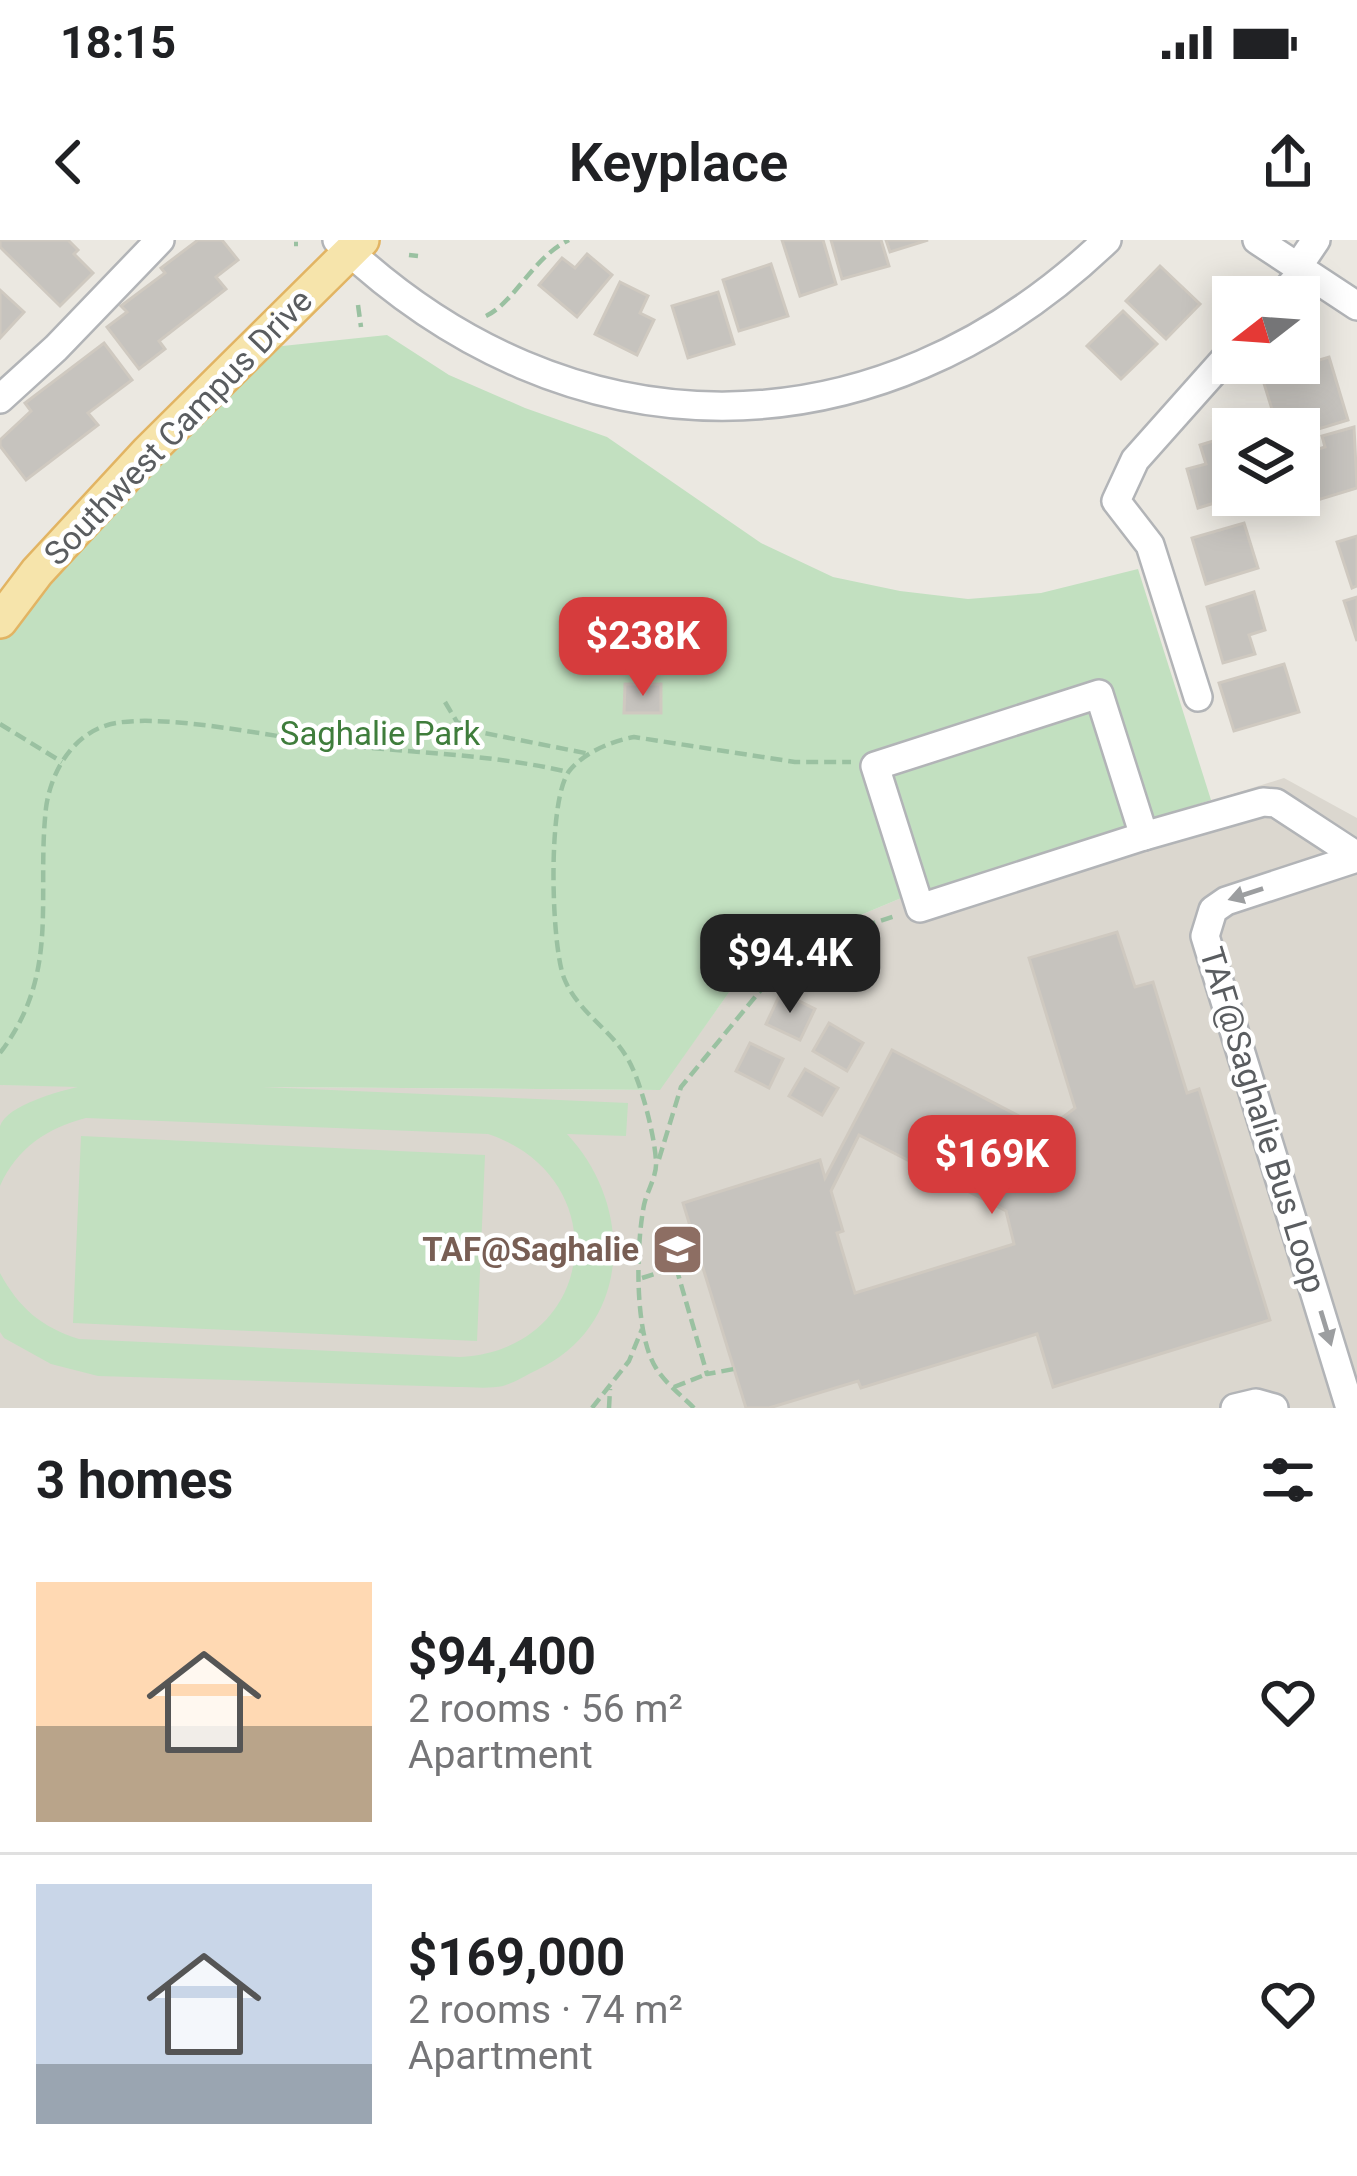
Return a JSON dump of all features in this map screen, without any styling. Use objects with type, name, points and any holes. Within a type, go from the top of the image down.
[{"type":"main road","name":"Southwest Campus Drive","points":[[0,621],[37,572],[148,452],[350,244]]},
{"type":"street","points":[[0,400],[131,250],[160,240]]},
{"type":"street","points":[[350,244],[416,304],[481,345],[550,378],[624,399],[748,406],[798,401],[912,370],[970,343],[1062,282],[1107,240]]},
{"type":"street","points":[[1257,240],[1357,306]]},
{"type":"street","points":[[1296,276],[1316,240]]},
{"type":"street","points":[[1198,698],[1150,545],[1116,501],[1135,460],[1212,374]]},
{"type":"street","points":[[1144,836],[1099,694],[875,766],[920,908],[1263,802],[1276,802],[1357,857]]},
{"type":"street","name":"TAF@Saghalie Bus Loop","points":[[1350,1408],[1205,936],[1213,910],[1226,901],[1357,857]]},
{"type":"street","points":[[1235,1408],[1256,1402],[1274,1408]]},
{"type":"path","points":[[483,316],[494,312],[527,272],[569,240]]},
{"type":"path","points":[[409,255],[418,256]]},
{"type":"path","points":[[358,305],[361,327]]},
{"type":"path","points":[[445,702],[457,722],[484,733],[590,754]]},
{"type":"path","points":[[0,1053],[21,1025],[46,924],[46,806],[62,762],[76,742],[97,729],[116,722],[162,722],[522,761],[568,772]]},
{"type":"path","points":[[0,724],[62,762]]},
{"type":"path","points":[[657,1165],[625,1053],[580,1008],[556,955],[557,804],[568,772],[612,741],[652,737],[795,761],[836,759],[875,766]]},
{"type":"path","points":[[694,1408],[656,1368],[642,1329],[644,1206],[681,1087],[774,974],[840,934],[920,908]]},
{"type":"path","points":[[640,1279],[700,1260]]},
{"type":"path","points":[[676,1267],[707,1375]]},
{"type":"path","points":[[592,1408],[629,1361],[642,1329]]},
{"type":"path","points":[[674,1387],[734,1369]]},
{"type":"path","points":[[609,1408],[610,1389]]},
{"type":"shaded area","name":"TAF@Saghalie","points":[[1284,778],[1357,818],[1357,1408],[0,1408],[0,1085],[659,1090],[730,991],[760,963],[789,945],[899,899]]},
{"type":"green space","name":"Saghalie Park","points":[[387,335],[449,375],[607,437],[761,543],[833,577],[968,599],[1041,593],[1138,569],[1211,800],[899,899],[789,945],[760,963],[730,991],[660,1090],[262,1087],[628,1103],[626,1136],[567,1134],[604,1194],[613,1262],[606,1294],[592,1324],[569,1350],[516,1381],[480,1388],[98,1376],[51,1364],[0,1332],[0,1273],[32,1315],[79,1339],[460,1357],[506,1347],[540,1325],[563,1295],[574,1259],[572,1222],[558,1186],[530,1156],[488,1134],[86,1118],[35,1142],[15,1161],[0,1186],[0,1126],[5,1118],[35,1100],[78,1087],[0,1085],[0,621],[254,349]]},
{"type":"green space","points":[[81,1136],[485,1155],[477,1341],[73,1323]]},
{"type":"building","points":[[0,240],[68,240],[78,250],[74,254],[93,273],[60,306],[0,247]]},
{"type":"building","points":[[198,240],[222,240],[238,260],[216,277],[226,289],[159,341],[165,349],[139,369],[107,327],[127,312],[121,306]]},
{"type":"building","points":[[782,240],[823,240],[836,284],[800,296]]},
{"type":"building","points":[[831,240],[881,240],[889,266],[842,279]]},
{"type":"building","points":[[886,240],[928,240],[890,252]]},
{"type":"building","points":[[587,254],[612,275],[577,317],[539,285],[562,258],[575,268]]},
{"type":"building","points":[[771,264],[788,316],[739,331],[723,280]]},
{"type":"building","points":[[1160,266],[1200,304],[1166,339],[1126,301]]},
{"type":"building","points":[[620,282],[648,296],[640,313],[654,320],[637,355],[595,334]]},
{"type":"building","points":[[0,290],[24,312],[0,338]]},
{"type":"building","points":[[718,292],[734,344],[688,358],[672,306]]},
{"type":"building","points":[[1123,311],[1157,344],[1121,379],[1087,346]]},
{"type":"building","points":[[104,343],[132,380],[88,413],[98,425],[26,480],[0,440],[31,411],[25,403]]},
{"type":"building","points":[[1329,357],[1348,420],[1320,429],[1320,408],[1272,408],[1264,384],[1320,384],[1320,360]]},
{"type":"building","points":[[1354,427],[1357,488],[1320,499],[1320,449],[1325,447],[1322,436]]},
{"type":"building","points":[[1212,441],[1212,504],[1198,508],[1187,469],[1206,464],[1200,445]]},
{"type":"building","points":[[1244,523],[1258,568],[1206,584],[1192,538]]},
{"type":"building","points":[[1357,536],[1357,586],[1352,588],[1337,542]]},
{"type":"building","points":[[1254,592],[1265,630],[1249,635],[1255,654],[1223,663],[1207,607]]},
{"type":"building","points":[[1357,597],[1357,641],[1344,601]]},
{"type":"building","points":[[1284,664],[1299,712],[1234,731],[1219,683]]},
{"type":"building","points":[[625,684],[661,684],[661,713],[624,713]]},
{"type":"building","name":"TAF@Saghalie","points":[[1117,932],[1135,987],[1153,982],[1187,1093],[1199,1089],[1270,1320],[1053,1387],[1037,1334],[861,1388],[858,1381],[769,1408],[746,1408],[683,1203],[820,1160],[825,1178],[892,1050],[1046,1130],[1075,1108],[1029,958]],"holes":[[[859,1135],[1006,1211],[1014,1244],[855,1293],[837,1233],[843,1231],[831,1191]]]},
{"type":"building","points":[[781,992],[815,1009],[800,1040],[766,1024]]},
{"type":"building","points":[[829,1023],[863,1043],[847,1071],[813,1051]]},
{"type":"building","points":[[750,1043],[783,1059],[769,1088],[736,1071]]},
{"type":"building","points":[[805,1069],[838,1088],[822,1115],[789,1096]]},
{"type":"place","name":"TAF@Saghalie","points":[[678,1249]]}]
